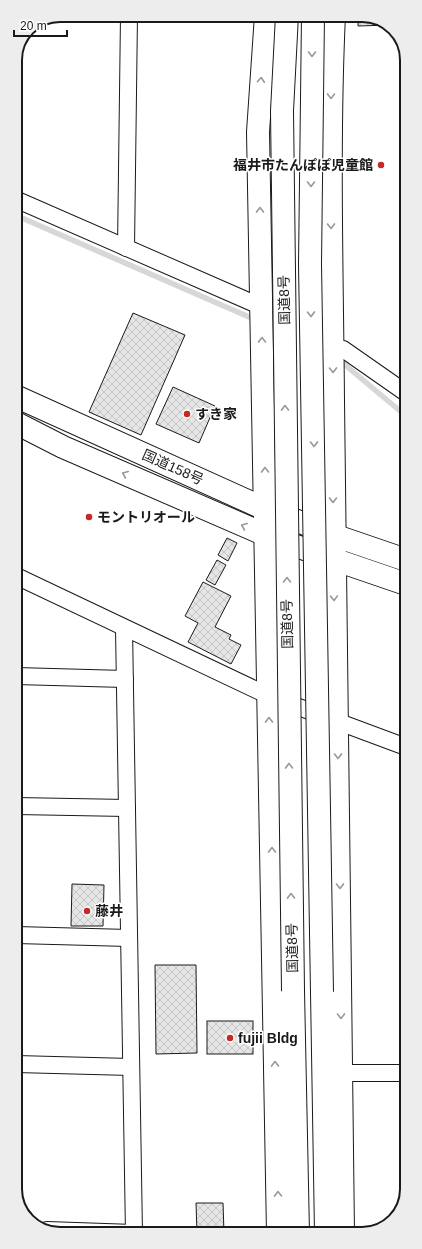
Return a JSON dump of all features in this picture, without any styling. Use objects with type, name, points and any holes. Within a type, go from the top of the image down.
[{"type":"main road","points":[[266,22],[258,132],[278,1227]]},
{"type":"main road","name":"国道8号","points":[[286,22],[282,111],[293,991],[298,1227]]},
{"type":"main road","name":"国道8号","points":[[313,22],[310,264],[326,1227]]},
{"type":"main road","points":[[334,22],[330,142],[333,559],[338,722],[343,1227]]},
{"type":"main road","name":"国道158号","points":[[22,399],[265,509],[333,535],[400,558]]},
{"type":"main road","name":"国道158号","points":[[22,426],[63,447],[266,535],[400,582]]},
{"type":"street","points":[[126,248],[129,22]]},
{"type":"street","points":[[22,202],[262,307]]},
{"type":"street","points":[[332,348],[342,349],[400,389]]},
{"type":"street","points":[[22,579],[269,696],[400,745]]},
{"type":"street","points":[[124,628],[134,1227]]},
{"type":"street","points":[[22,676],[125,679]]},
{"type":"street","points":[[22,806],[127,808]]},
{"type":"street","points":[[22,935],[129,938]]},
{"type":"street","points":[[22,1064],[131,1067]]},
{"type":"street","points":[[342,1073],[400,1074]]},
{"type":"building","points":[[358,22],[378,25],[358,26]]},
{"type":"building","points":[[133,313],[185,335],[141,435],[89,412]]},
{"type":"building","points":[[173,387],[215,406],[199,443],[156,424]]},
{"type":"building","points":[[227,538],[237,543],[228,561],[218,555]]},
{"type":"building","points":[[217,560],[226,565],[215,585],[206,580]]},
{"type":"building","points":[[203,582],[231,596],[215,627],[231,635],[229,639],[241,645],[231,664],[188,642],[198,623],[185,616]]},
{"type":"building","points":[[72,884],[104,885],[103,926],[71,926]]},
{"type":"building","points":[[155,965],[196,965],[197,1053],[156,1054]]},
{"type":"building","name":"fujii Bldg","points":[[207,1021],[253,1021],[253,1054],[207,1054]]},
{"type":"building","points":[[196,1203],[223,1203],[224,1227],[197,1227]]},
{"type":"waterway","points":[[22,218],[249,317]]},
{"type":"waterway","points":[[344,364],[400,411]]},
{"type":"place","name":"福井市たんぽぽ児童館","points":[[381,165]]},
{"type":"place","name":"すき家","points":[[187,414]]},
{"type":"place","name":"モントリオール","points":[[89,517]]},
{"type":"place","name":"藤井","points":[[87,911]]},
{"type":"place","name":"fujii Bldg","points":[[230,1038]]}]
